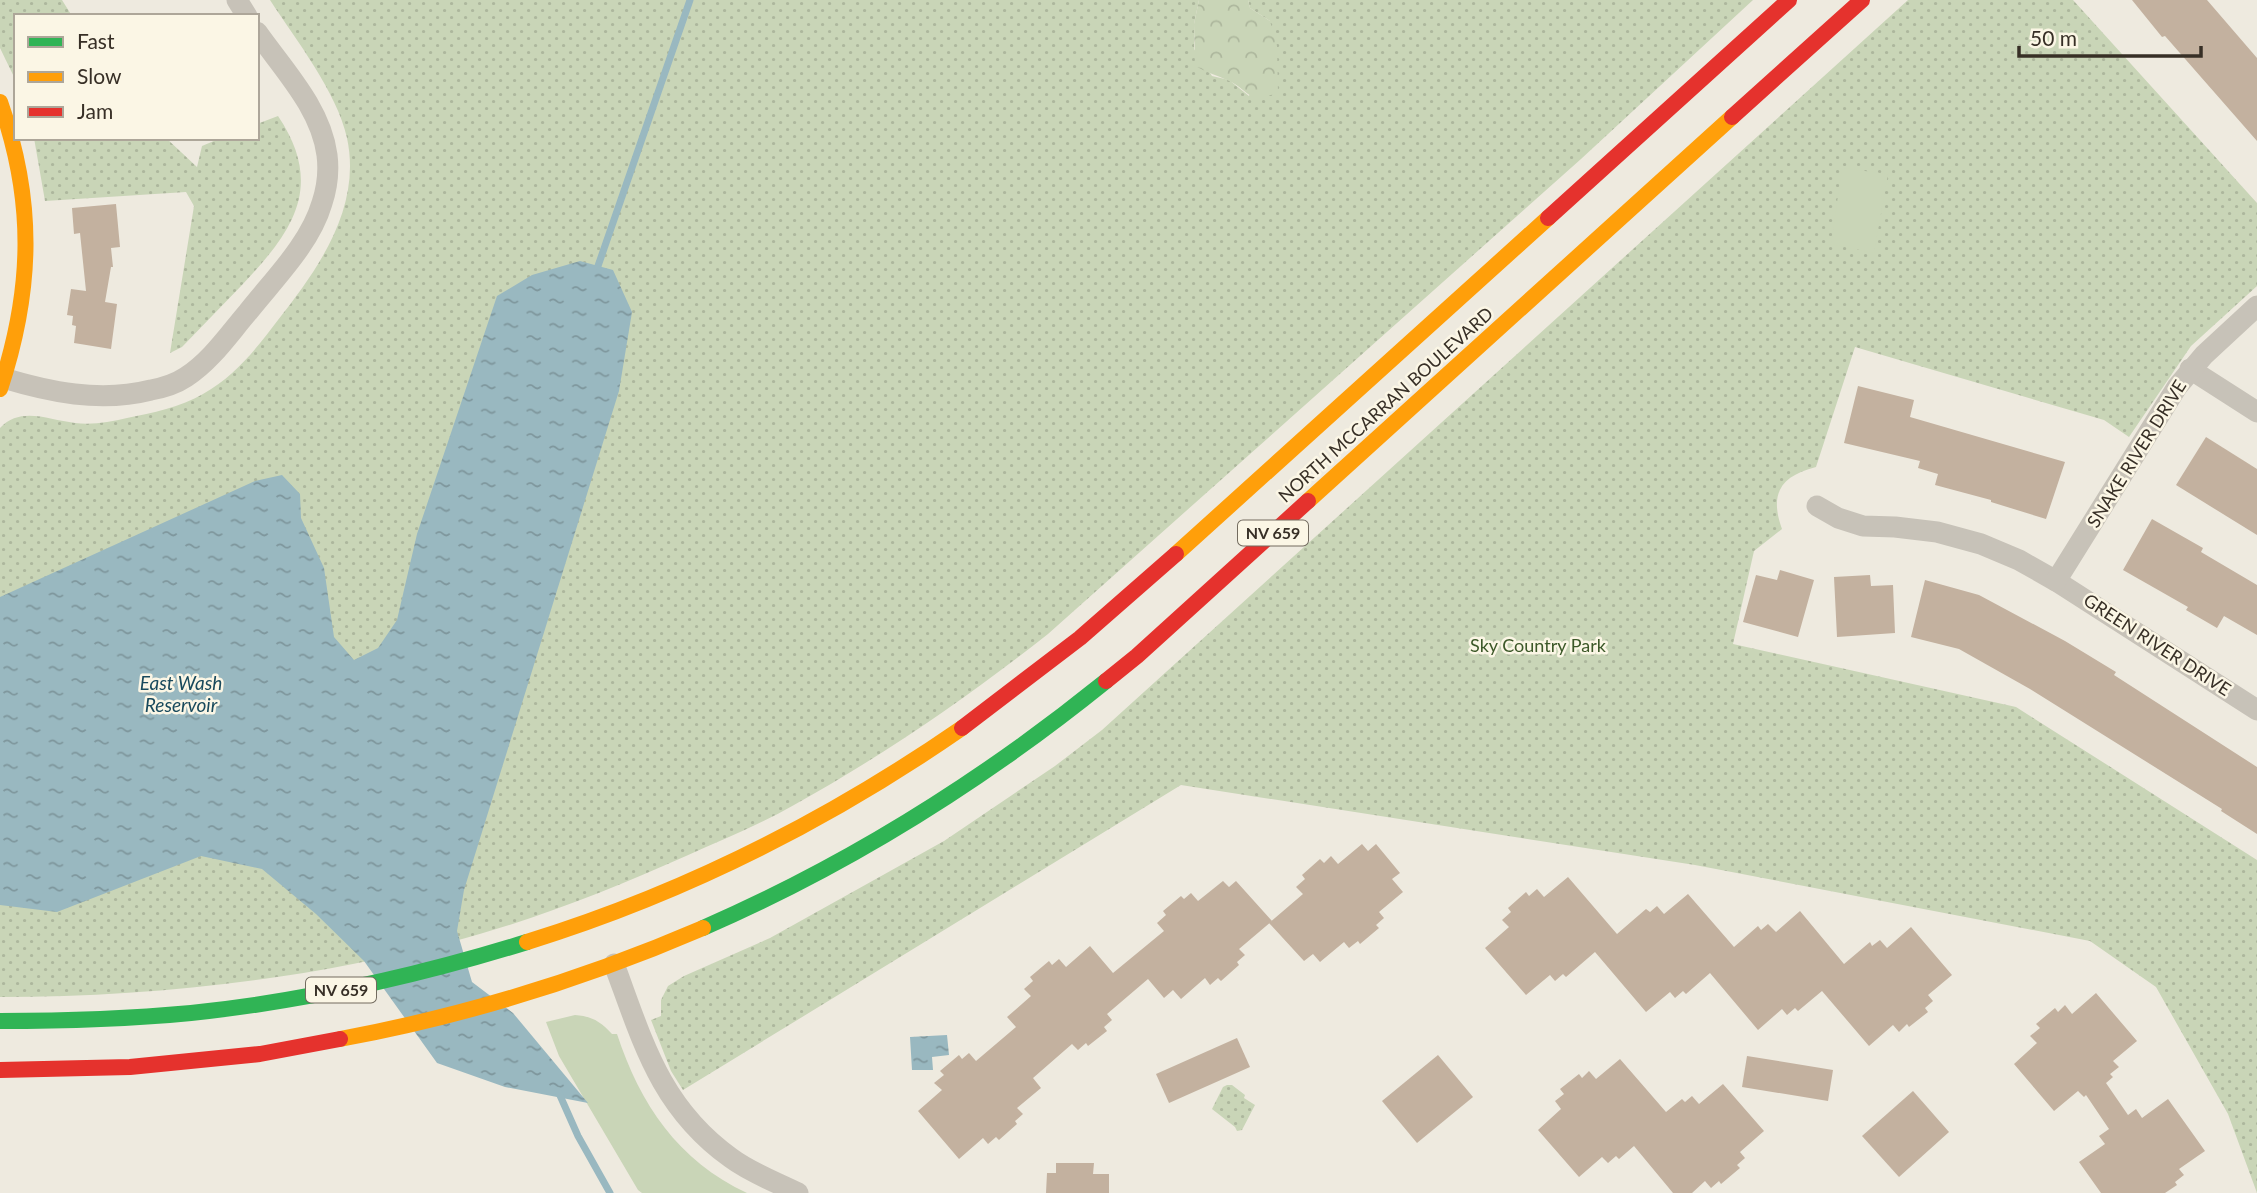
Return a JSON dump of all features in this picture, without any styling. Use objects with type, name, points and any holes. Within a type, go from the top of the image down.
[{"type":"main road","name":"NORTH MCCARRAN BOULEVARD","points":[[0,1021],[137,1017],[216,1011],[298,999],[441,968],[529,943],[668,891],[781,838],[870,789],[992,709],[1044,668],[1247,491],[1789,0]]},
{"type":"main road","name":"NORTH MCCARRAN BOULEVARD","points":[[0,1070],[61,1071],[164,1065],[271,1052],[452,1015],[530,994],[714,925],[807,880],[895,830],[988,771],[1074,708],[1148,647],[1862,0]]},
{"type":"main road","points":[[0,102],[9,122],[19,165],[27,261],[20,318],[1,382]]},
{"type":"main road","points":[[639,918],[668,891]]},
{"type":"main road","points":[[593,938],[596,919]]},
{"type":"main road","points":[[614,964],[613,954],[617,943]]},
{"type":"main road","points":[[530,994],[579,959]]},
{"type":"street","points":[[1,382],[76,395],[110,396],[151,390],[185,378],[213,354],[293,256],[322,204],[328,174],[327,154],[318,125],[305,99],[259,35]]},
{"type":"street","name":"SNAKE RIVER DRIVE","points":[[2056,581],[2190,369],[2257,306]]},
{"type":"street","points":[[2190,369],[2257,412]]},
{"type":"street","name":"GREEN RIVER DRIVE","points":[[1817,506],[1838,518],[1863,526],[1937,532],[1981,544],[2019,560],[2257,710]]},
{"type":"street","points":[[614,964],[662,1086],[684,1117],[708,1141],[734,1160],[798,1193]]},
{"type":"green space","points":[[0,0],[62,0],[71,14],[14,14],[14,77],[0,48]]},
{"type":"green space","points":[[270,0],[1199,0],[1194,24],[1194,49],[1212,76],[1229,80],[1249,96],[1270,21],[1250,8],[1248,0],[1753,0],[1581,159],[1048,634],[925,724],[794,805],[740,832],[599,893],[540,915],[451,942],[339,967],[227,984],[114,994],[0,997],[0,428],[8,421],[26,416],[82,424],[108,422],[166,409],[194,399],[215,387],[244,361],[308,280],[333,236],[342,213],[350,164],[347,138],[325,85]]},
{"type":"green space","points":[[1199,0],[1248,0],[1250,8],[1270,21],[1277,46],[1278,93],[1254,97],[1235,84],[1195,66],[1194,24]]},
{"type":"green space","name":"Sky Country Park","points":[[1908,0],[2073,0],[2257,203],[2257,286],[2191,346],[2129,437],[2104,420],[1855,347],[1816,467],[1786,481],[1778,496],[1777,505],[1782,529],[1754,551],[1733,644],[2016,707],[2257,860],[2257,1193],[2228,1114],[2156,987],[2090,941],[1695,865],[1181,785],[683,1090],[671,1071],[651,1020],[661,1016],[661,1000],[668,986],[684,976],[770,938],[944,841],[1055,766],[1102,730]]},
{"type":"green space","points":[[278,116],[292,141],[299,164],[301,186],[297,206],[276,246],[260,265],[182,347],[170,353],[194,206],[186,192],[45,201],[34,140],[168,140],[197,167],[202,146],[216,140],[259,140],[259,123]]},
{"type":"green space","points":[[1842,168],[1888,174],[1874,253],[1831,244]]},
{"type":"green space","points":[[575,1015],[591,1018],[612,1034],[617,1034],[637,1084],[665,1128],[701,1164],[747,1193],[642,1193],[638,1190],[559,1056],[546,1022]]},
{"type":"green space","points":[[1232,1085],[1255,1105],[1242,1130],[1237,1131],[1212,1109],[1223,1087]]},
{"type":"water","name":"East Wash Reservoir","points":[[580,261],[613,270],[632,312],[619,391],[464,890],[457,931],[472,982],[513,1013],[588,1103],[505,1087],[437,1063],[364,961],[316,914],[262,869],[201,856],[57,912],[0,905],[0,597],[255,481],[282,475],[300,494],[301,518],[324,568],[334,637],[354,660],[378,648],[397,620],[417,534],[497,296],[532,275]]},
{"type":"water","points":[[947,1035],[949,1055],[932,1057],[933,1070],[912,1070],[910,1037]]},
{"type":"building","points":[[2132,0],[2207,0],[2257,58],[2257,141],[2165,36],[2162,37]]},
{"type":"building","points":[[116,204],[120,247],[111,248],[113,267],[105,302],[117,304],[111,349],[74,343],[76,326],[72,325],[73,316],[67,315],[71,289],[86,291],[80,233],[74,234],[72,208]]},
{"type":"building","points":[[1858,386],[1914,400],[1910,417],[2065,462],[2046,519],[1935,485],[1938,474],[1918,468],[1920,461],[1844,443]]},
{"type":"building","points":[[2206,437],[2257,469],[2257,535],[2176,485]]},
{"type":"building","points":[[2152,519],[2203,548],[2201,552],[2257,585],[2257,635],[2224,616],[2217,628],[2186,610],[2188,607],[2123,570]]},
{"type":"building","points":[[1780,570],[1814,580],[1798,637],[1743,622],[1756,575],[1777,580]]},
{"type":"building","points":[[1870,575],[1871,586],[1893,585],[1895,633],[1837,637],[1834,577]]},
{"type":"building","points":[[1925,580],[1979,595],[2065,641],[2257,767],[2257,834],[2221,811],[2222,809],[2030,689],[1959,649],[1911,637]]},
{"type":"building","points":[[1362,844],[1368,851],[1376,844],[1400,873],[1392,879],[1403,892],[1379,912],[1384,918],[1376,925],[1379,928],[1360,944],[1358,941],[1349,948],[1344,942],[1320,962],[1313,954],[1304,961],[1269,923],[1303,894],[1296,887],[1305,879],[1302,875],[1320,859],[1324,863],[1331,856],[1338,864]]},
{"type":"building","points":[[1568,877],[1617,934],[1646,909],[1650,912],[1657,906],[1664,914],[1688,894],[1734,947],[1758,926],[1761,930],[1768,924],[1776,932],[1800,911],[1844,964],[1870,942],[1872,946],[1880,940],[1887,948],[1911,927],[1952,975],[1928,995],[1933,1001],[1925,1008],[1928,1012],[1899,1032],[1893,1025],[1869,1046],[1822,991],[1798,1011],[1795,1008],[1787,1015],[1782,1009],[1758,1030],[1710,973],[1686,994],[1683,991],[1675,998],[1670,992],[1646,1012],[1595,952],[1566,977],[1563,974],[1555,981],[1550,975],[1526,995],[1485,948],[1509,927],[1502,920],[1511,912],[1508,908],[1526,892],[1529,896],[1537,889],[1544,897]]},
{"type":"building","points":[[1223,881],[1229,887],[1236,881],[1272,921],[1239,949],[1245,955],[1237,962],[1239,965],[1221,981],[1218,978],[1210,985],[1205,978],[1181,999],[1173,990],[1164,998],[1148,979],[1107,1014],[1112,1020],[1104,1027],[1107,1031],[1088,1046],[1086,1043],[1078,1050],[1072,1044],[1033,1078],[1041,1088],[1017,1108],[1023,1114],[1015,1121],[1017,1124],[999,1140],[996,1137],[988,1144],[983,1138],[959,1159],[918,1111],[942,1090],[934,1083],[944,1075],[940,1071],[959,1055],[962,1059],[969,1053],[976,1061],[1016,1027],[1007,1017],[1031,996],[1024,989],[1033,981],[1030,977],[1049,961],[1052,965],[1059,959],[1066,967],[1090,946],[1113,973],[1164,931],[1157,923],[1166,915],[1163,911],[1181,896],[1184,899],[1191,893],[1198,901]]},
{"type":"building","points":[[2096,993],[2137,1041],[2113,1061],[2119,1067],[2110,1074],[2113,1077],[2106,1083],[2128,1115],[2136,1109],[2142,1118],[2168,1099],[2205,1151],[2179,1169],[2184,1175],[2175,1182],[2177,1185],[2165,1193],[2101,1193],[2079,1162],[2105,1144],[2099,1136],[2109,1129],[2086,1095],[2084,1097],[2078,1091],[2054,1111],[2014,1064],[2037,1043],[2030,1036],[2040,1028],[2036,1024],[2055,1008],[2058,1012],[2065,1005],[2072,1014]]},
{"type":"building","points":[[1237,1038],[1250,1067],[1169,1103],[1156,1074]]},
{"type":"building","points":[[1438,1055],[1473,1097],[1417,1143],[1382,1101]]},
{"type":"building","points":[[1747,1056],[1833,1070],[1828,1101],[1742,1087]]},
{"type":"building","points":[[1620,1059],[1666,1112],[1682,1099],[1685,1102],[1692,1096],[1699,1104],[1723,1084],[1764,1131],[1740,1152],[1745,1158],[1737,1165],[1740,1168],[1721,1184],[1719,1181],[1711,1188],[1705,1181],[1692,1193],[1673,1193],[1634,1146],[1619,1159],[1616,1156],[1608,1163],[1602,1157],[1579,1177],[1538,1130],[1561,1109],[1555,1101],[1564,1094],[1560,1089],[1579,1074],[1582,1078],[1589,1071],[1596,1079]]},
{"type":"building","points":[[1913,1091],[1949,1132],[1899,1177],[1862,1136]]},
{"type":"building","points":[[1056,1163],[1094,1163],[1093,1174],[1109,1174],[1109,1193],[1046,1193],[1047,1173],[1056,1173]]},
{"type":"waterway","points":[[598,266],[690,0]]},
{"type":"waterway","points":[[558,1091],[578,1136],[610,1193]]},
{"type":"traffic: fast","points":[[703,928],[810,877],[913,818],[1011,753],[1106,681]]},
{"type":"traffic: fast","points":[[0,1021],[143,1017],[276,1002],[445,966],[527,942]]},
{"type":"traffic: slow","points":[[0,102],[19,175],[26,245],[19,316],[0,389]]},
{"type":"traffic: slow","points":[[1308,501],[1732,117]]},
{"type":"traffic: slow","points":[[1176,554],[1548,218]]},
{"type":"traffic: slow","points":[[527,942],[642,901],[753,852],[860,794],[962,728]]},
{"type":"traffic: slow","points":[[340,1039],[433,1019],[525,994],[615,963],[703,928]]},
{"type":"traffic: jam","points":[[1548,218],[1789,0]]},
{"type":"traffic: jam","points":[[1732,117],[1862,0]]},
{"type":"traffic: jam","points":[[1106,681],[1308,501]]},
{"type":"traffic: jam","points":[[962,728],[1080,638],[1176,554]]},
{"type":"traffic: jam","points":[[0,1070],[130,1067],[260,1054],[340,1039]]}]
